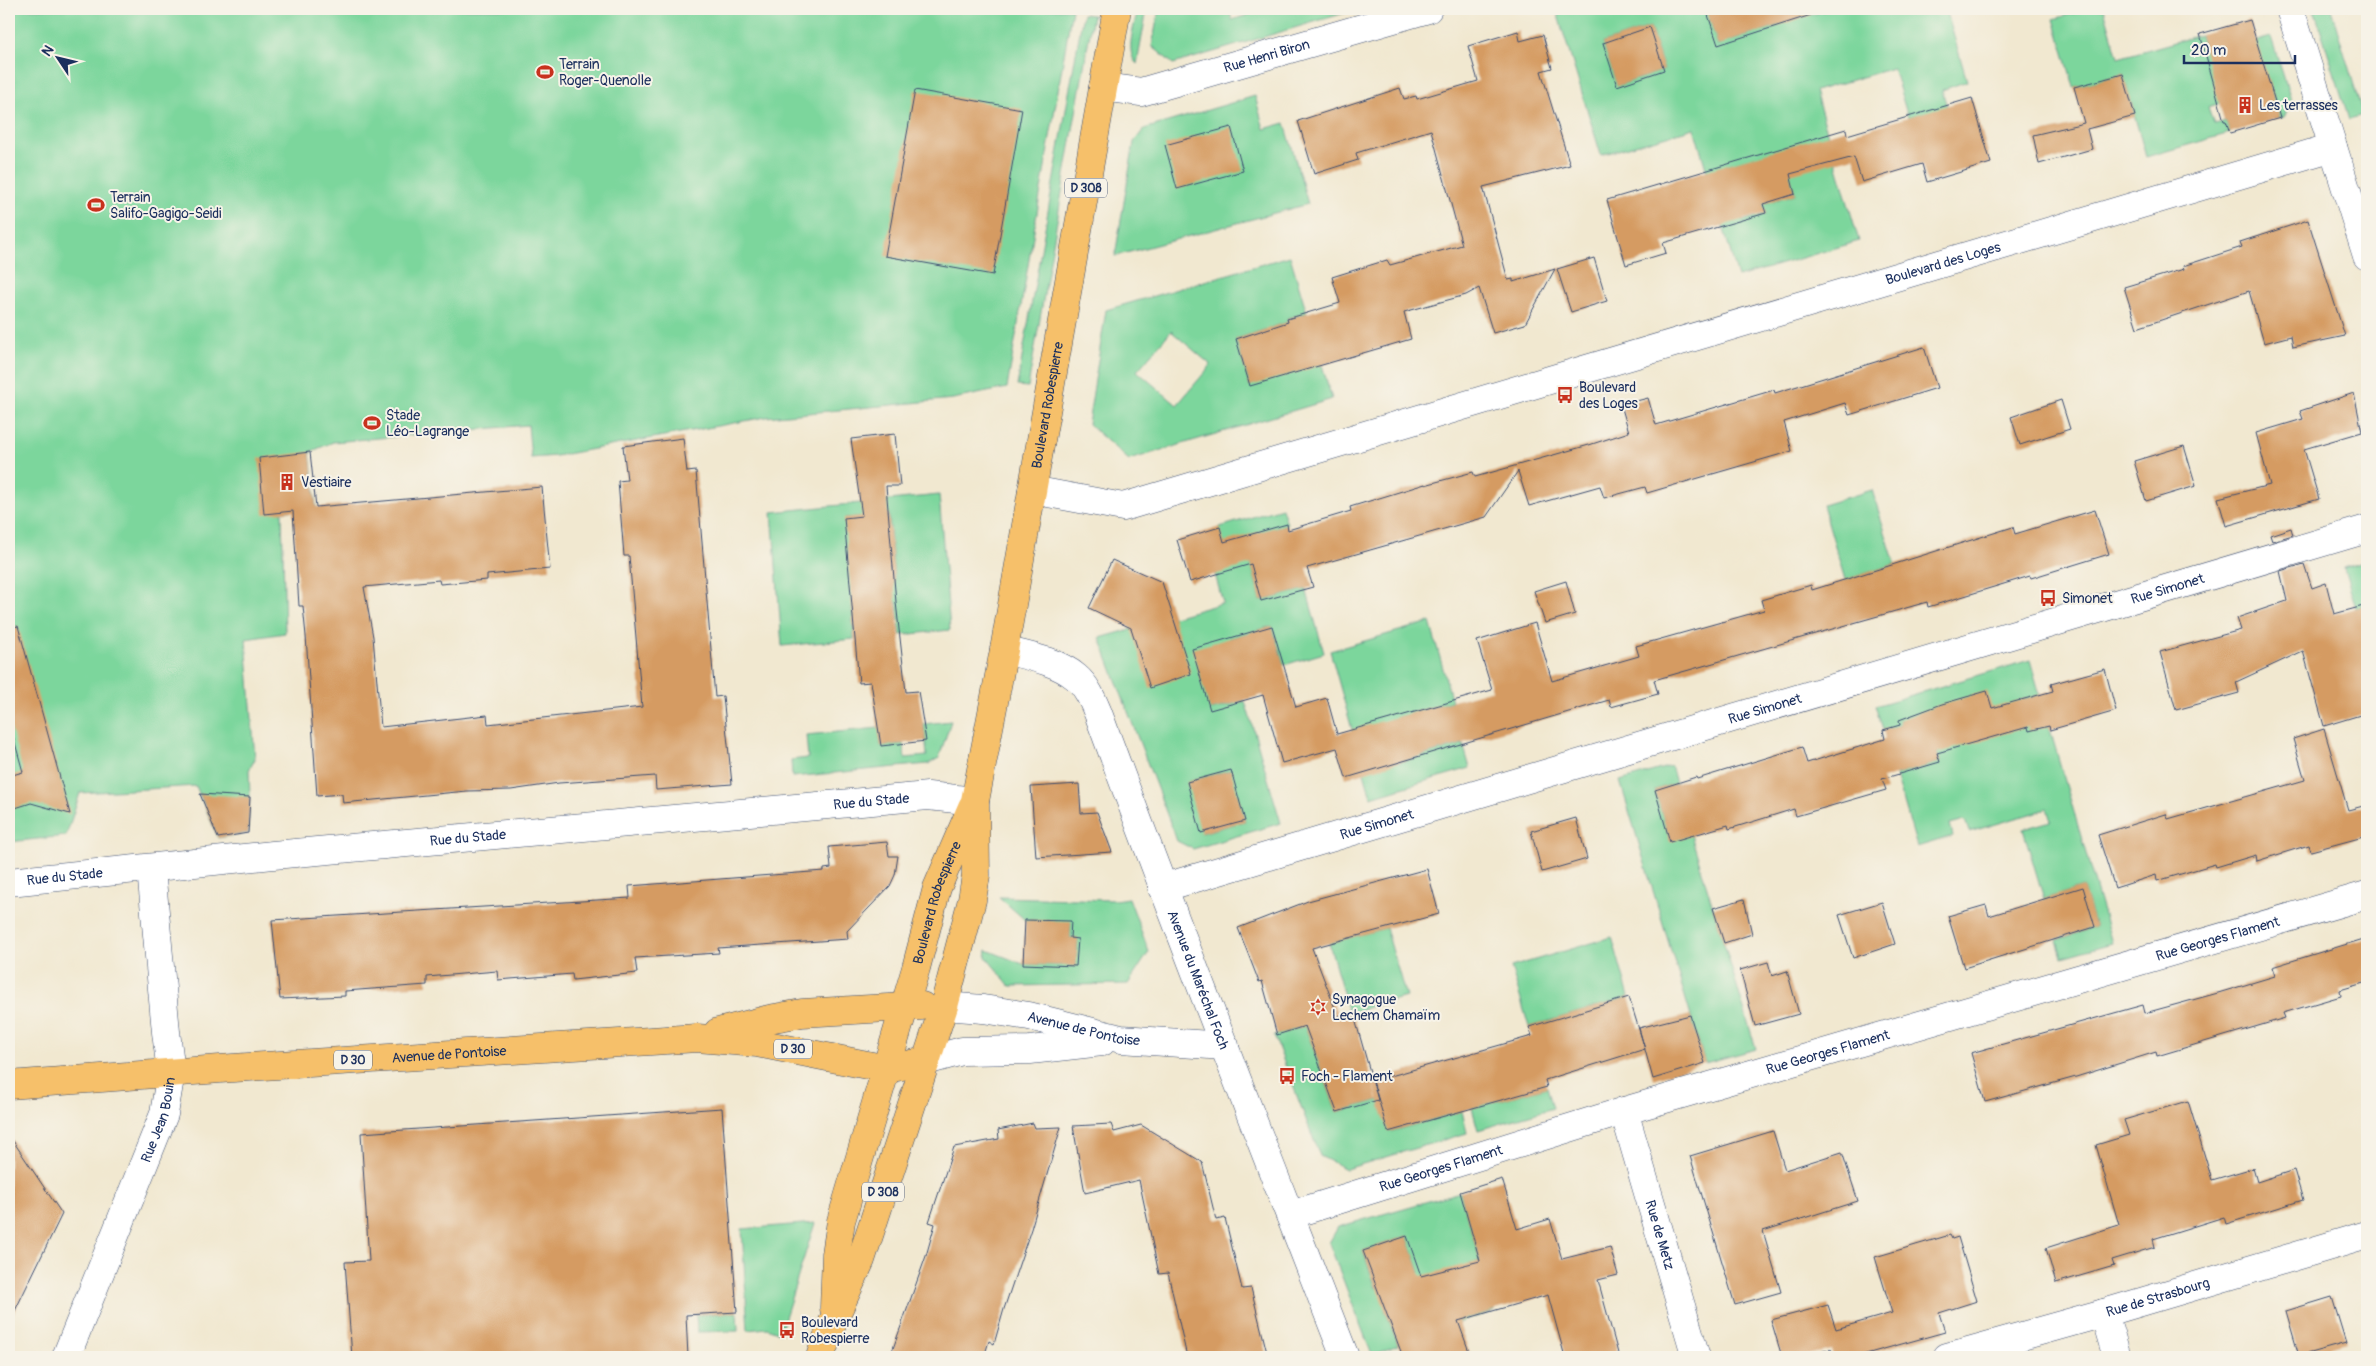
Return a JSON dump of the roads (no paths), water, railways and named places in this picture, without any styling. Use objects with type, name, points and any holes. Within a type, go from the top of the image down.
[{"type":"main road","name":"Boulevard Robespierre","points":[[820,1357],[834,1319],[861,1260],[944,1006],[963,937],[976,875],[975,801],[1004,650],[1117,9]]},
{"type":"main road","name":"Boulevard Robespierre","points":[[834,1319],[836,1254],[841,1221],[905,1007],[937,888],[975,801]]},
{"type":"main road","points":[[697,1038],[770,1019],[802,1013],[944,1006]]},
{"type":"main road","name":"Avenue de Pontoise","points":[[9,1084],[697,1038],[764,1044],[887,1069]]},
{"type":"main road","points":[[887,1069],[926,1061]]},
{"type":"street","name":"Rue Henri Biron","points":[[1103,87],[1141,92],[1428,9]]},
{"type":"street","points":[[2290,9],[2367,256]]},
{"type":"street","name":"Boulevard des Loges","points":[[1032,490],[1124,506],[2333,148]]},
{"type":"street","name":"Rue Simonet","points":[[1162,888],[2367,529]]},
{"type":"street","name":"Avenue du Maréchal Foch","points":[[1004,650],[1033,658],[1066,671],[1077,678],[1088,693],[1098,713],[1162,888],[1346,1357]]},
{"type":"street","name":"Rue du Stade","points":[[9,882],[274,855],[928,796],[975,801]]},
{"type":"street","name":"Rue Jean Bouin","points":[[66,1357],[164,1114],[171,1072],[151,869]]},
{"type":"street","name":"Rue Georges Flament","points":[[1290,1215],[1624,1111],[2367,895]]},
{"type":"street","name":"Avenue de Pontoise","points":[[944,1006],[983,1009],[1029,1016],[1121,1039],[1225,1046]]},
{"type":"street","points":[[926,1061],[962,1051],[1030,1050],[1121,1039]]},
{"type":"street","name":"Rue de Metz","points":[[1624,1111],[1696,1357]]},
{"type":"street","name":"Rue de Strasbourg","points":[[1947,1357],[2104,1313],[2367,1235]]},
{"type":"street","points":[[2104,1313],[2117,1357]]},
{"type":"place","name":"Terrain Roger-Quenolle","points":[[545,72]]},
{"type":"place","name":"Les terrasses","points":[[2245,105]]},
{"type":"place","name":"Terrain Salifo-Gagigo-Seidi","points":[[96,205]]},
{"type":"place","name":"Boulevard des Loges","points":[[1565,395]]},
{"type":"place","name":"Stade Léo-Lagrange","points":[[372,423]]},
{"type":"place","name":"Vestiaire","points":[[287,482]]},
{"type":"place","name":"Simonet","points":[[2048,598]]},
{"type":"place","name":"Synagogue Lechem Chamaïm","points":[[1318,1007]]},
{"type":"place","name":"Foch - Flament","points":[[1287,1076]]},
{"type":"place","name":"Boulevard Robespierre","points":[[787,1330]]}]
